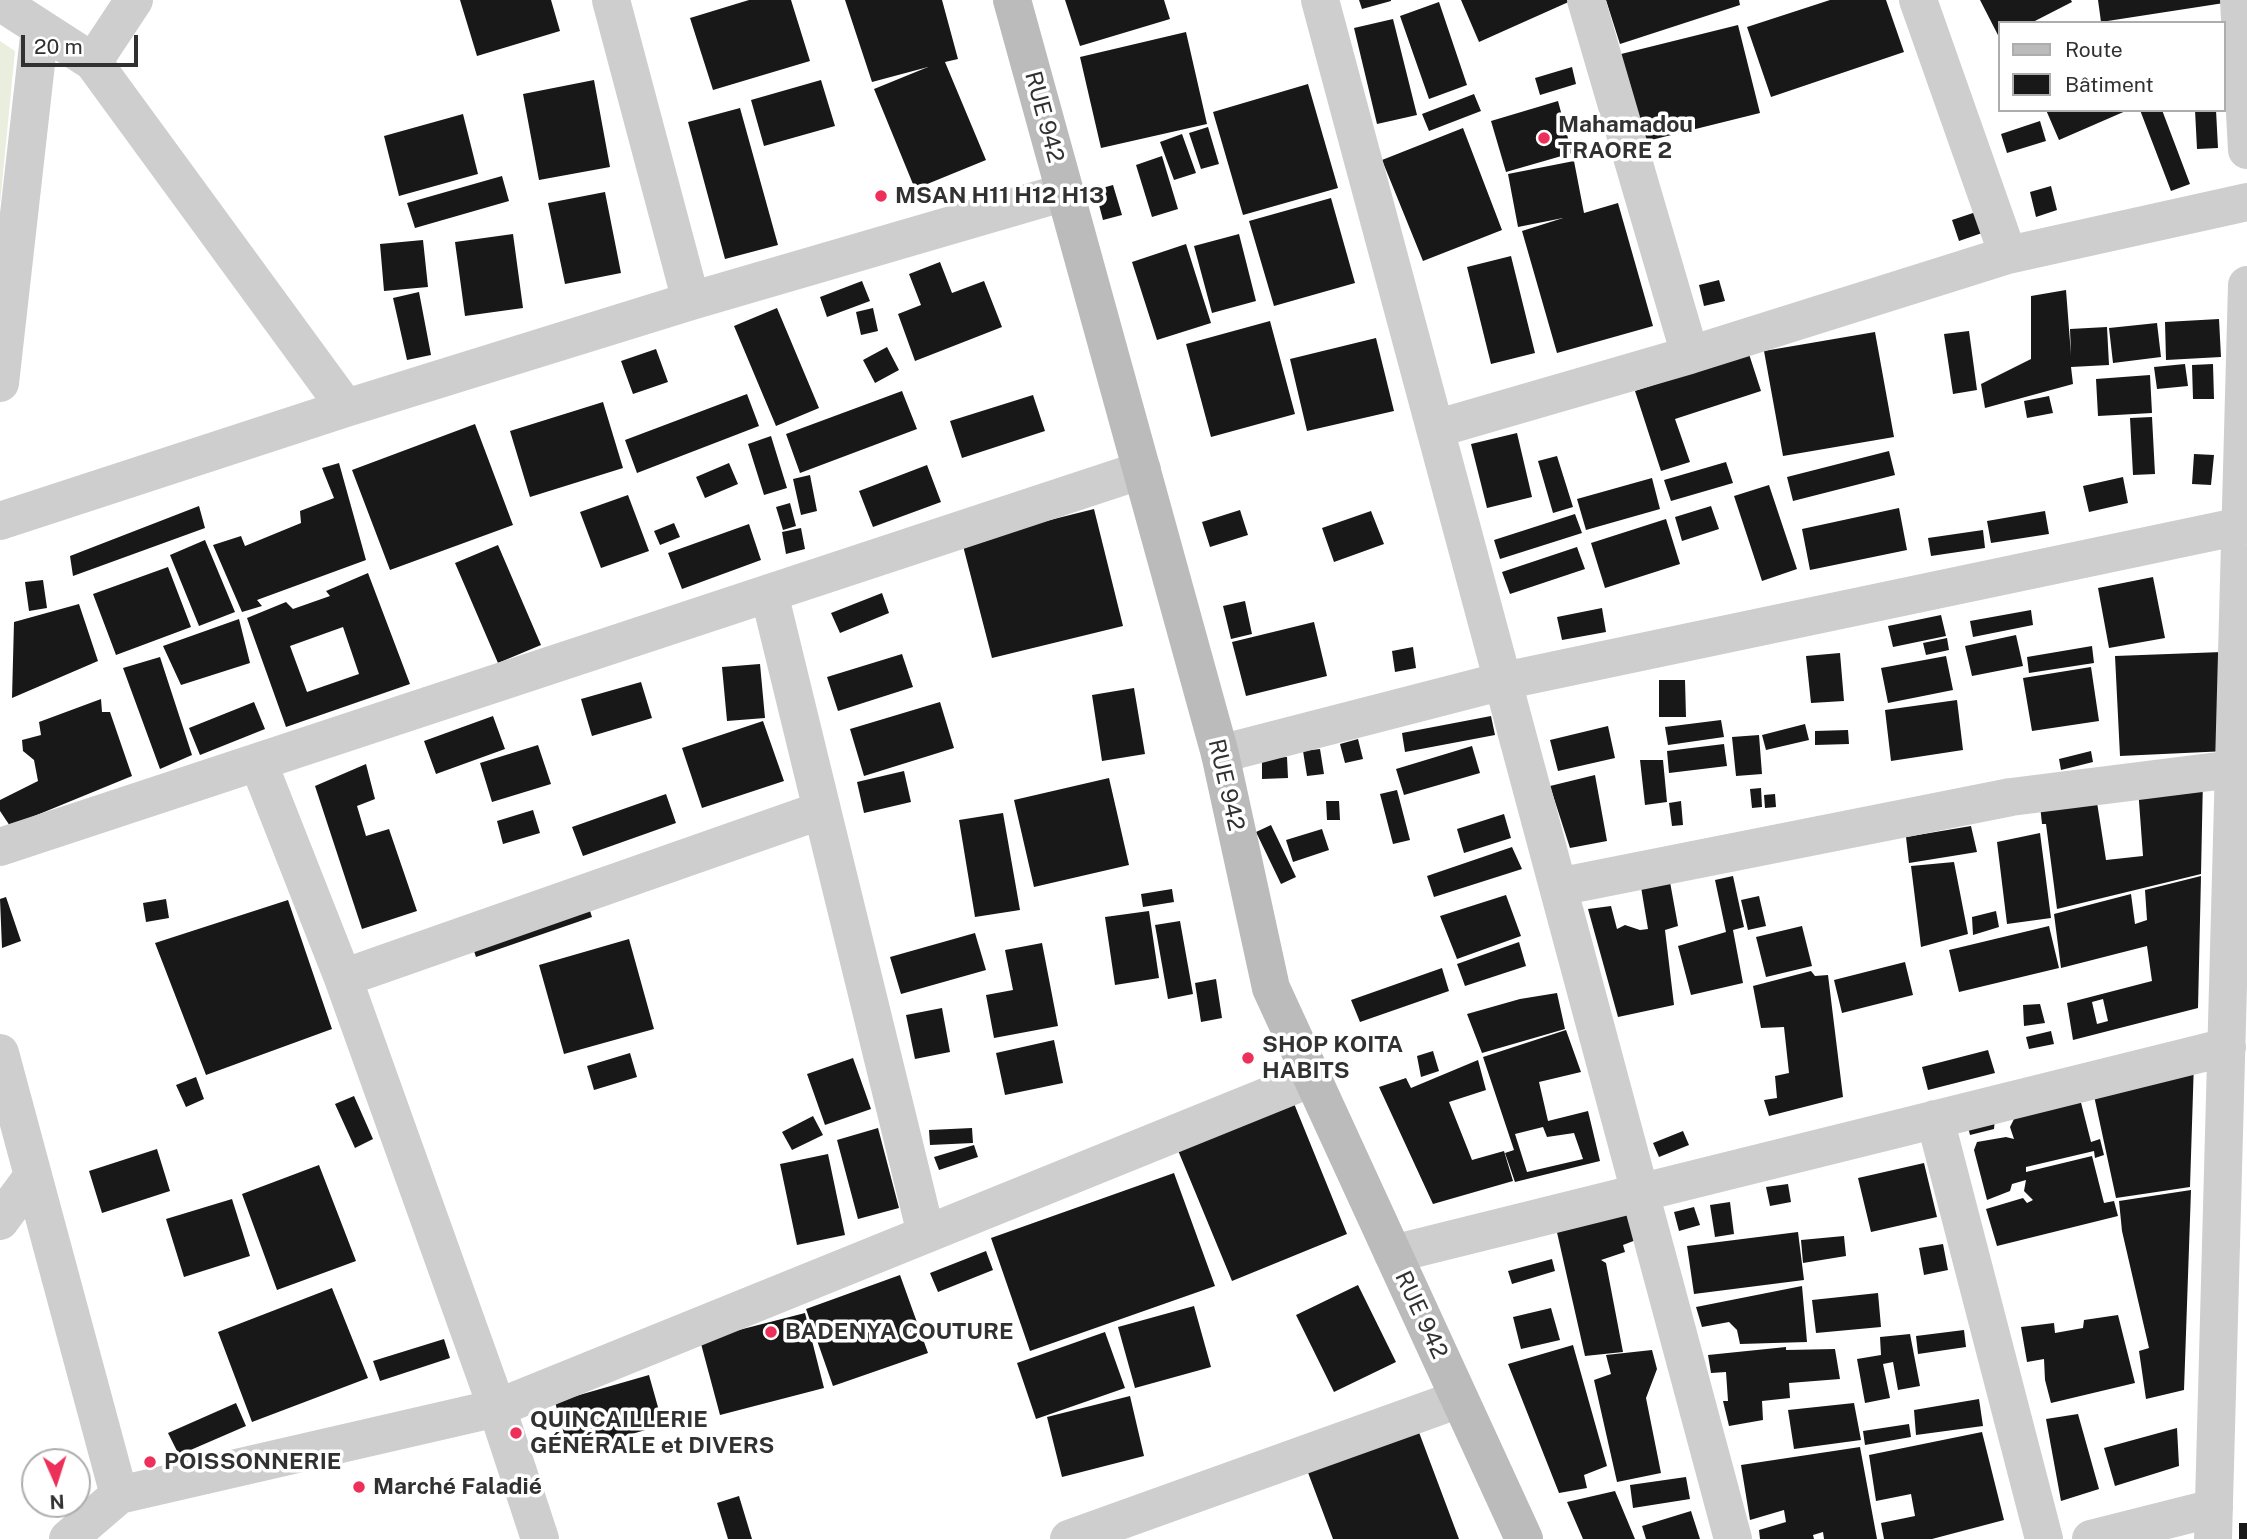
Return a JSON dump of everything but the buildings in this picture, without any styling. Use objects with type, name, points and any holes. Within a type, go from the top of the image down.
[{"type":"street","points":[[93,62],[134,0]]},
{"type":"street","points":[[611,0],[691,301]]},
{"type":"street","name":"RUE 942","points":[[1012,0],[1220,754],[1271,988],[1524,1539]]},
{"type":"street","points":[[1320,0],[1733,1539]]},
{"type":"street","points":[[1586,0],[1690,355]]},
{"type":"street","points":[[1918,0],[2008,255]]},
{"type":"street","points":[[2239,0],[2247,150]]},
{"type":"street","points":[[0,2],[93,62],[346,408]]},
{"type":"street","points":[[0,383],[40,28]]},
{"type":"street","points":[[0,520],[346,408],[691,301],[1065,192]]},
{"type":"street","points":[[1435,429],[1690,355],[2008,255],[2247,202]]},
{"type":"street","points":[[2091,1539],[2214,1523],[2232,1386],[2236,1131],[2227,1047],[2239,856],[2234,769],[2243,564],[2241,526],[2247,285]]},
{"type":"street","points":[[0,847],[1142,470]]},
{"type":"street","points":[[1220,754],[1503,681],[2241,526]]},
{"type":"street","points":[[769,593],[926,1234]]},
{"type":"street","points":[[258,762],[343,978],[497,1408],[540,1539]]},
{"type":"street","points":[[1558,887],[2011,797],[2234,769]]},
{"type":"street","points":[[343,978],[821,810]]},
{"type":"street","points":[[1393,1254],[2227,1047]]},
{"type":"street","points":[[0,1053],[119,1495]]},
{"type":"street","points":[[68,1539],[119,1495],[497,1408],[1312,1078]]},
{"type":"street","points":[[1935,1119],[2044,1539]]},
{"type":"street","points":[[0,1221],[33,1176]]},
{"type":"street","points":[[1069,1539],[1459,1399]]},
{"type":"shaded area","points":[[0,41],[15,51],[0,204]]},
{"type":"place","name":"Mahamadou TRAORE 2","points":[[1544,138]]},
{"type":"place","name":"MSAN H11 H12 H13","points":[[881,196]]},
{"type":"place","name":"SHOP KOITA HABITS","points":[[1248,1058]]},
{"type":"place","name":"BADENYA COUTURE","points":[[771,1332]]},
{"type":"place","name":"QUINCAILLERIE GÉNÉRALE et DIVERS","points":[[516,1433]]},
{"type":"place","name":"POISSONNERIE","points":[[150,1462]]},
{"type":"place","name":"Marché Faladié","points":[[359,1487]]}]
